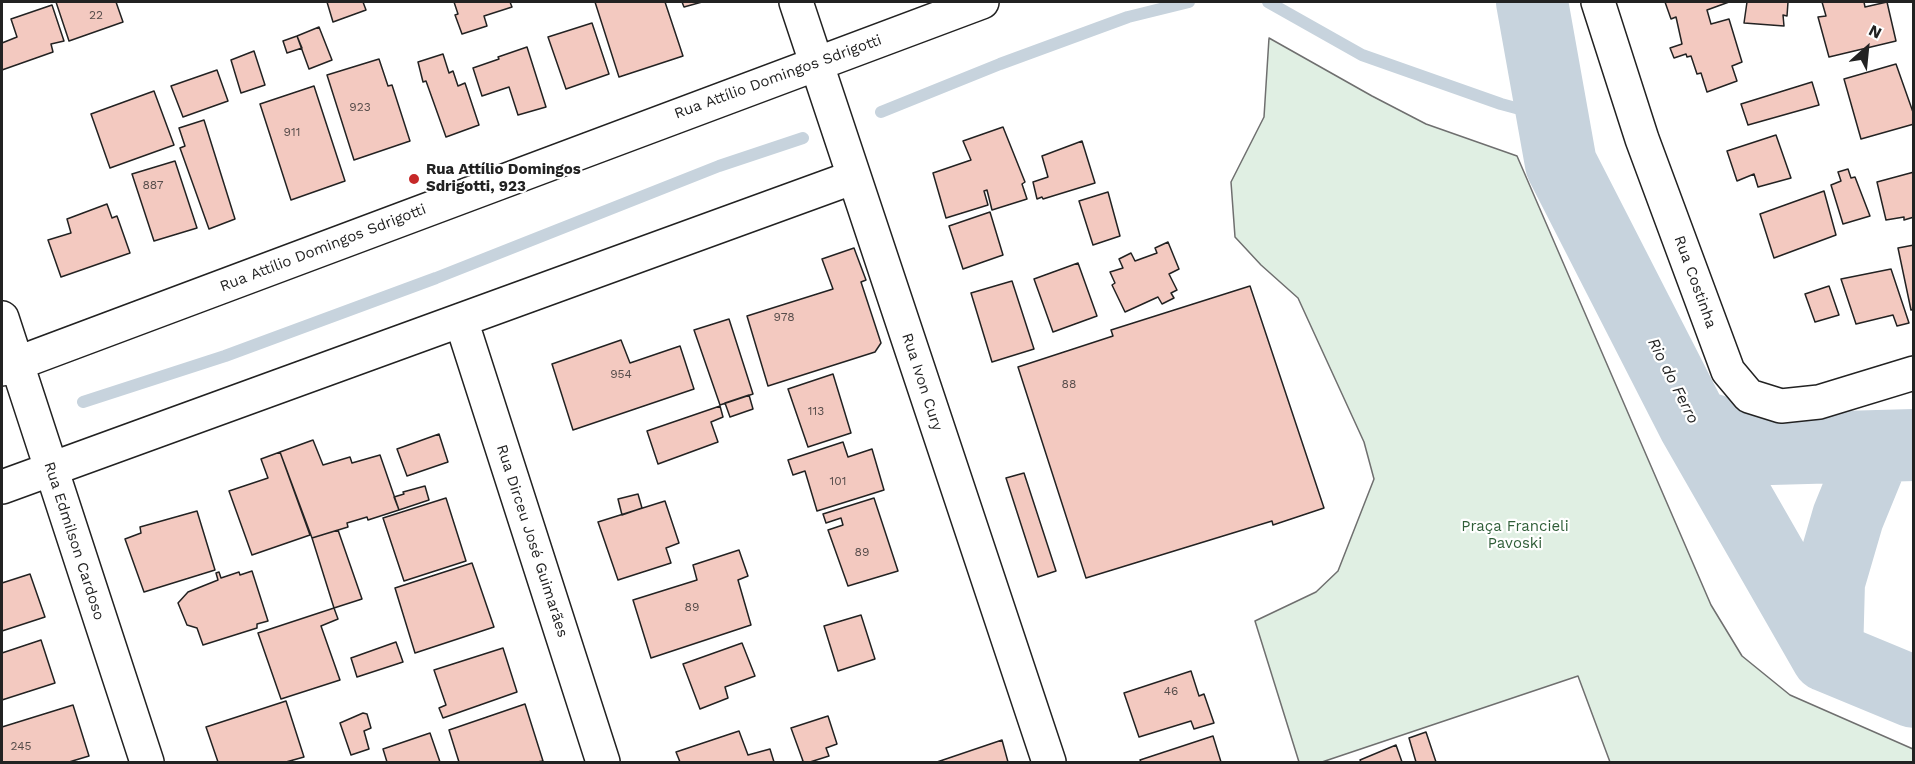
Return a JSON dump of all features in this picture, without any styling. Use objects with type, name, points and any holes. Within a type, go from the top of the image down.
[{"type":"street","name":"Rua Ivon Cury","points":[[796,2],[1049,762]]},
{"type":"street","name":"Rua Attílio Domingos Sdrigotti","points":[[9,366],[982,2]]},
{"type":"street","name":"Rua Costinha","points":[[1598,2],[1642,139],[1728,371],[1749,396],[1781,406],[1819,402],[1914,373]]},
{"type":"street","points":[[2,487],[854,177]]},
{"type":"street","name":"Rua Edmilson Cardoso","points":[[2,318],[9,366],[51,469],[147,762]]},
{"type":"street","name":"Rua Dirceu José Guimarães","points":[[461,320],[603,762]]},
{"type":"green space","name":"Praça Francieli Pavoski","points":[[1269,38],[1426,124],[1517,156],[1711,605],[1742,656],[1790,695],[1913,749],[1913,762],[1610,762],[1578,676],[1322,762],[1299,762],[1255,621],[1316,592],[1338,571],[1374,479],[1364,442],[1298,298],[1261,265],[1235,237],[1231,182],[1264,117]]},
{"type":"building","points":[[56,2],[116,2],[123,22],[69,41]]},
{"type":"building","points":[[327,2],[363,2],[366,10],[333,22]]},
{"type":"building","points":[[454,2],[510,2],[512,7],[484,16],[487,26],[462,34],[455,15],[458,14]]},
{"type":"building","points":[[595,2],[665,2],[683,56],[619,77]]},
{"type":"building","points":[[682,2],[702,2],[684,7]]},
{"type":"building","points":[[1665,2],[1729,2],[1707,10],[1711,24],[1729,19],[1742,62],[1732,66],[1737,81],[1707,92],[1701,73],[1697,74],[1691,56],[1687,57],[1686,54],[1674,58],[1670,48],[1682,44],[1676,17],[1671,19]]},
{"type":"building","points":[[1747,2],[1788,2],[1787,16],[1783,15],[1784,26],[1744,23]]},
{"type":"building","points":[[1822,2],[1864,2],[1865,7],[1887,2],[1896,41],[1829,57],[1818,17],[1826,16]]},
{"type":"building","points":[[52,5],[64,41],[51,44],[53,52],[2,70],[2,43],[17,37],[11,19]]},
{"type":"building","points":[[592,23],[609,74],[566,89],[548,37]]},
{"type":"building","points":[[319,27],[332,60],[309,69],[297,36]]},
{"type":"building","points":[[297,36],[302,48],[287,53],[283,41]]},
{"type":"building","points":[[527,47],[546,107],[518,115],[509,87],[482,96],[473,68]]},
{"type":"building","points":[[254,51],[265,85],[241,93],[231,60]]},
{"type":"building","points":[[443,54],[449,73],[453,71],[458,86],[465,83],[479,125],[446,137],[426,81],[423,82],[418,62]]},
{"type":"building","points":[[379,59],[388,86],[392,85],[410,141],[354,160],[327,75]]},
{"type":"building","points":[[1896,64],[1914,115],[1914,124],[1861,139],[1844,79]]},
{"type":"building","points":[[217,70],[228,101],[183,117],[171,86]]},
{"type":"building","points":[[1812,82],[1819,105],[1748,125],[1741,104]]},
{"type":"building","points":[[314,86],[345,181],[291,200],[260,104]]},
{"type":"building","points":[[154,91],[174,145],[110,168],[91,114]]},
{"type":"building","points":[[204,120],[235,219],[209,229],[180,148],[185,146],[179,128]]},
{"type":"building","points":[[1003,127],[1025,182],[1022,184],[1027,199],[992,210],[987,190],[984,191],[988,205],[946,218],[933,173],[971,160],[963,141]]},
{"type":"building","points":[[1776,135],[1791,178],[1758,187],[1754,174],[1737,181],[1727,151]]},
{"type":"building","points":[[1082,141],[1095,183],[1037,199],[1033,182],[1048,177],[1042,156]]},
{"type":"building","points":[[175,161],[197,228],[154,241],[132,174]]},
{"type":"building","points":[[1848,169],[1851,178],[1855,177],[1870,216],[1843,224],[1831,185],[1841,181],[1838,172]]},
{"type":"building","points":[[1914,172],[1914,217],[1904,220],[1904,217],[1886,220],[1877,182]]},
{"type":"building","points":[[1824,191],[1836,235],[1774,258],[1760,214]]},
{"type":"building","points":[[1108,192],[1120,236],[1093,245],[1079,201]]},
{"type":"building","points":[[107,204],[112,218],[117,216],[130,253],[61,277],[48,240],[71,233],[67,219]]},
{"type":"building","points":[[990,212],[1003,255],[963,269],[949,226]]},
{"type":"building","points":[[1168,242],[1179,269],[1169,274],[1177,290],[1171,293],[1174,298],[1162,304],[1158,297],[1125,312],[1112,285],[1115,283],[1110,272],[1123,268],[1119,259],[1131,253],[1135,261],[1157,253],[1155,248]]},
{"type":"building","points":[[1914,245],[1914,309],[1911,310],[1898,248]]},
{"type":"building","points":[[854,248],[866,280],[861,282],[881,343],[875,352],[768,386],[747,316],[833,289],[822,259]]},
{"type":"building","points":[[1078,263],[1097,316],[1053,332],[1034,279]]},
{"type":"building","points":[[1891,269],[1909,323],[1897,326],[1893,315],[1856,324],[1841,279]]},
{"type":"building","points":[[1012,281],[1034,349],[992,362],[971,293]]},
{"type":"building","points":[[1250,286],[1324,508],[1273,525],[1272,521],[1086,578],[1018,367],[1113,336],[1111,330]]},
{"type":"building","points":[[1829,286],[1839,315],[1815,322],[1805,294]]},
{"type":"building","points":[[729,319],[753,394],[720,405],[694,330]]},
{"type":"building","points":[[621,340],[630,363],[680,346],[694,389],[573,430],[552,364]]},
{"type":"building","points":[[833,374],[851,433],[808,447],[788,389]]},
{"type":"building","points":[[749,395],[753,409],[730,417],[725,403]]},
{"type":"building","points":[[720,406],[723,417],[711,422],[718,442],[658,464],[647,431]]},
{"type":"building","points":[[439,434],[448,462],[407,476],[397,449]]},
{"type":"building","points":[[313,440],[323,465],[350,457],[352,463],[380,455],[399,510],[368,520],[367,517],[347,523],[348,527],[312,538],[280,452]]},
{"type":"building","points":[[843,442],[848,457],[872,449],[884,490],[817,511],[805,471],[793,475],[788,460]]},
{"type":"building","points":[[280,452],[310,535],[252,555],[229,491],[268,478],[261,459]]},
{"type":"building","points":[[1024,473],[1056,571],[1038,577],[1006,478]]},
{"type":"building","points":[[425,486],[429,500],[399,510],[394,497]]},
{"type":"building","points":[[638,494],[642,508],[622,515],[618,499]]},
{"type":"building","points":[[446,498],[466,561],[404,581],[383,518]]},
{"type":"building","points":[[874,498],[898,571],[848,586],[828,530],[843,525],[841,518],[826,523],[823,514]]},
{"type":"building","points":[[665,501],[679,543],[666,548],[671,563],[618,580],[598,522]]},
{"type":"building","points":[[197,511],[215,570],[144,592],[125,539],[141,533],[140,527]]},
{"type":"building","points":[[338,530],[362,599],[334,608],[312,538]]},
{"type":"building","points":[[739,550],[748,576],[738,580],[751,625],[651,658],[633,600],[697,580],[693,565]]},
{"type":"building","points":[[472,563],[494,627],[415,653],[395,588]]},
{"type":"building","points":[[252,571],[268,621],[257,624],[257,628],[203,645],[197,628],[187,625],[178,603],[188,592],[218,580],[216,573],[219,572],[221,578],[239,572],[240,575]]},
{"type":"building","points":[[30,574],[45,617],[2,631],[2,583]]},
{"type":"building","points":[[334,608],[338,619],[321,626],[340,680],[281,699],[258,633]]},
{"type":"building","points":[[861,615],[875,659],[838,671],[824,626]]},
{"type":"building","points":[[41,640],[55,683],[2,700],[2,653]]},
{"type":"building","points":[[396,642],[403,662],[357,677],[351,658]]},
{"type":"building","points":[[742,643],[755,676],[725,687],[728,698],[700,709],[683,664]]},
{"type":"building","points":[[503,648],[517,692],[443,718],[439,708],[446,705],[434,670]]},
{"type":"building","points":[[1191,671],[1199,696],[1204,694],[1214,723],[1194,729],[1191,721],[1139,737],[1124,693]]},
{"type":"building","points":[[286,701],[304,757],[286,762],[218,762],[206,727]]},
{"type":"building","points":[[525,704],[543,761],[459,762],[449,730]]},
{"type":"building","points":[[73,705],[89,756],[69,762],[2,762],[2,727]]},
{"type":"building","points":[[363,713],[367,714],[371,728],[364,731],[369,749],[351,755],[340,723]]},
{"type":"building","points":[[828,716],[837,744],[826,748],[829,756],[810,762],[801,762],[803,761],[791,728]]},
{"type":"building","points":[[739,731],[748,755],[770,749],[774,762],[680,762],[676,752]]},
{"type":"building","points":[[1426,732],[1436,762],[1416,762],[1409,738]]},
{"type":"building","points":[[430,733],[440,762],[387,762],[383,749]]},
{"type":"building","points":[[1213,736],[1221,762],[1141,762],[1140,760]]},
{"type":"building","points":[[1002,740],[1008,762],[937,762]]},
{"type":"building","points":[[1396,745],[1402,762],[1361,762],[1360,760]]},
{"type":"waterway","points":[[881,112],[1000,64],[1128,17],[1189,2]]},
{"type":"waterway","points":[[1268,2],[1362,55],[1501,104],[1553,118]]},
{"type":"waterway","name":"Rio do Ferro","points":[[1532,2],[1561,164],[1694,424],[1827,656],[1914,692]]},
{"type":"waterway","points":[[83,402],[225,356],[436,278],[719,166],[803,138]]},
{"type":"waterway","points":[[1694,424],[1771,449],[1914,445]]},
{"type":"waterway","points":[[1827,656],[1829,582],[1848,517],[1877,446]]},
{"type":"place","name":"Rua Attílio Domingos Sdrigotti, 923","points":[[414,179]]}]
